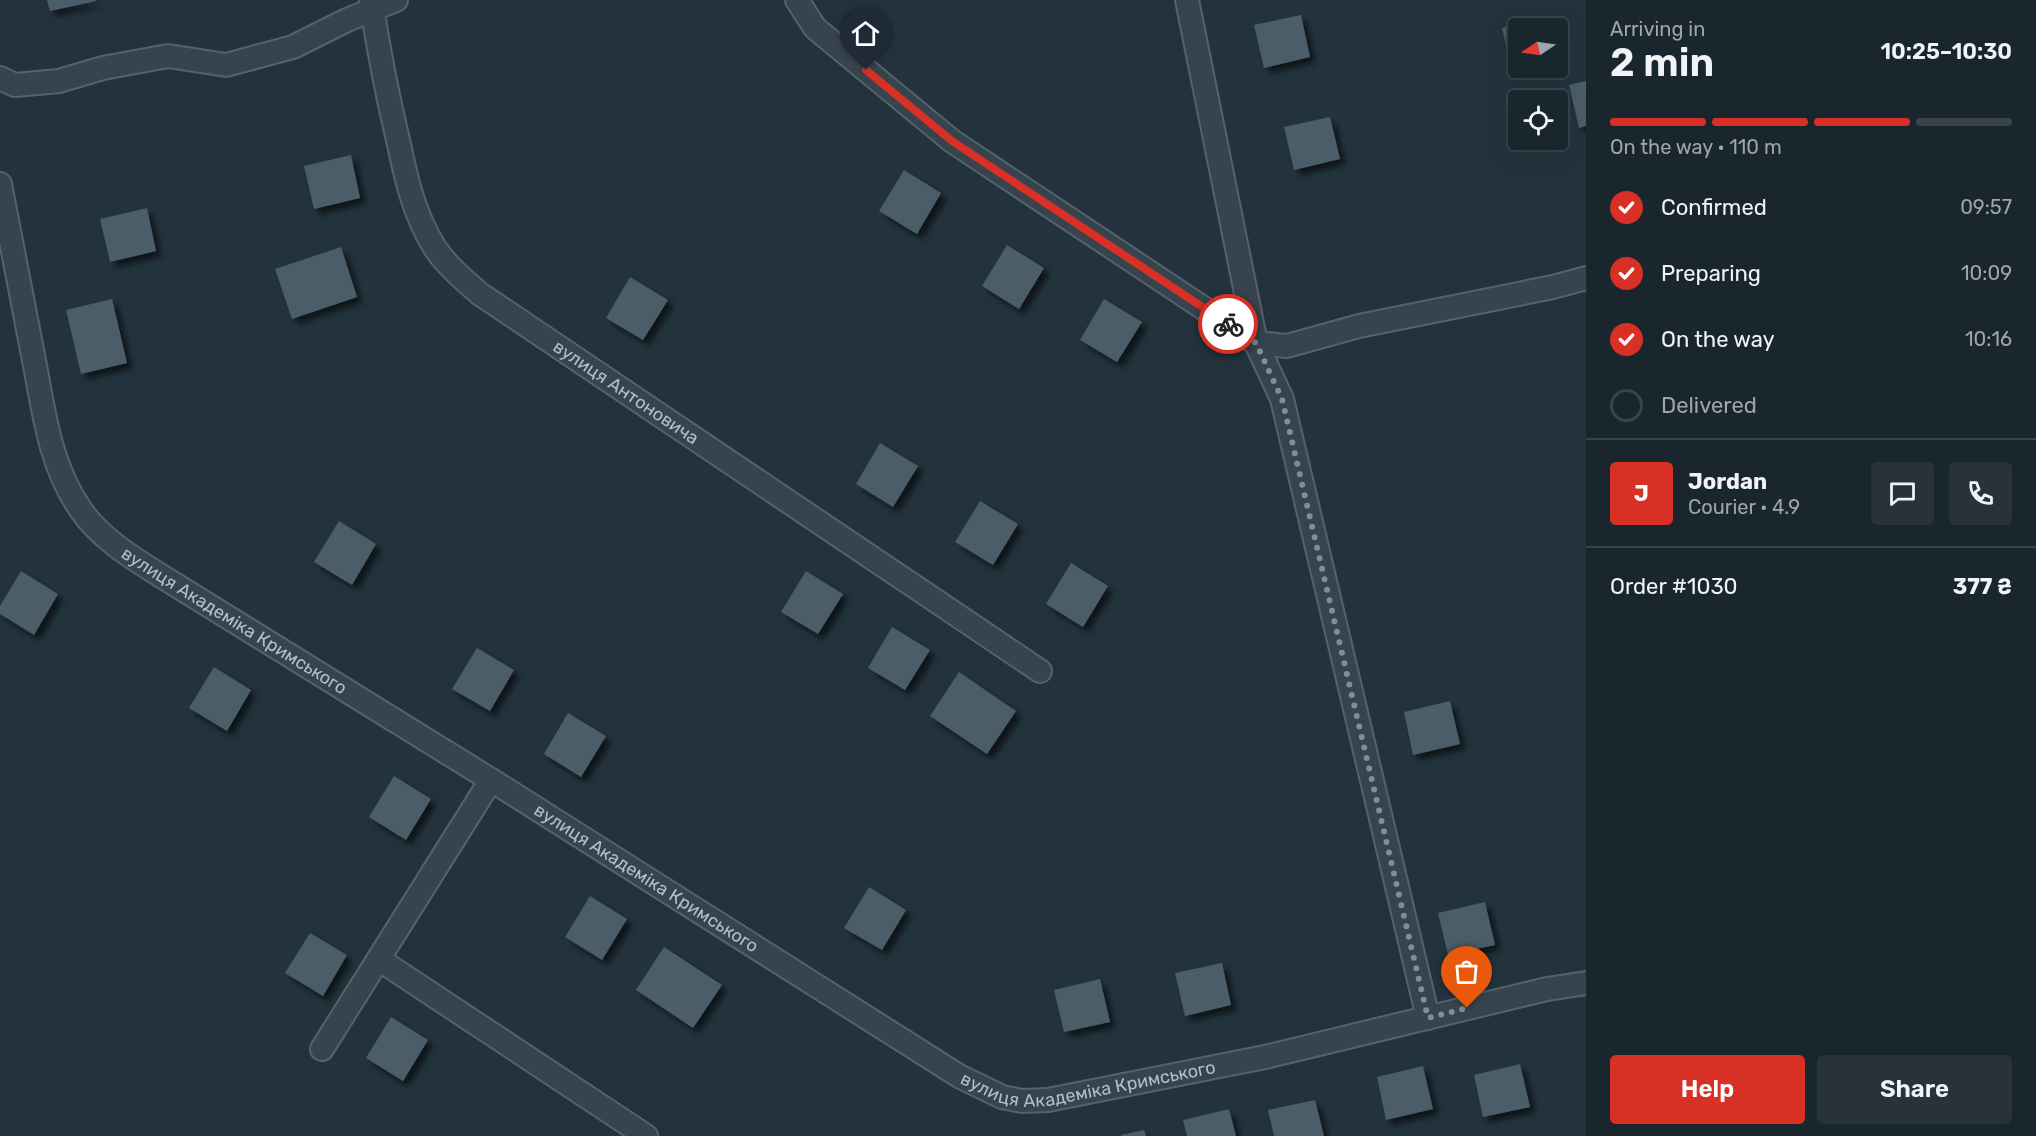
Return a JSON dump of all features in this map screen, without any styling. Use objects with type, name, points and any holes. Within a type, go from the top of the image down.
[{"type":"street","points":[[0,78],[15,85],[60,81],[103,68],[168,56],[226,65],[293,47],[372,5],[396,0]]},
{"type":"street","points":[[797,0],[815,28],[952,141],[1256,343],[1287,346],[1359,326],[1553,287],[1586,278]]},
{"type":"street","points":[[1187,0],[1256,343],[1282,399],[1428,1018]]},
{"type":"street","name":"вулиця Антоновича","points":[[372,5],[388,97],[413,201],[422,225],[436,250],[456,274],[480,294],[1040,671]]},
{"type":"street","name":"вулиця Академіка Кримського","points":[[0,184],[44,413],[58,468],[82,513],[101,532],[130,556],[491,780],[959,1076],[1002,1097],[1022,1101],[1074,1096],[1264,1057],[1547,989],[1586,982]]},
{"type":"street","points":[[322,1049],[491,780]]},
{"type":"street","points":[[380,960],[646,1136]]},
{"type":"building","points":[[47,0],[95,0],[96,1],[50,11]]},
{"type":"building","points":[[1301,15],[1310,57],[1264,68],[1254,25]]},
{"type":"building","points":[[1508,27],[1508,54],[1502,28]]},
{"type":"building","points":[[1586,81],[1586,126],[1579,128],[1569,85]]},
{"type":"building","points":[[1330,117],[1340,159],[1294,170],[1284,127]]},
{"type":"building","points":[[351,155],[360,198],[314,209],[304,166]]},
{"type":"building","points":[[904,170],[941,193],[917,234],[879,211]]},
{"type":"building","points":[[147,208],[156,251],[110,262],[100,219]]},
{"type":"building","points":[[1007,245],[1044,268],[1019,309],[982,286]]},
{"type":"building","points":[[341,247],[357,297],[292,319],[275,269]]},
{"type":"building","points":[[630,277],[668,300],[643,340],[606,318]]},
{"type":"building","points":[[112,299],[127,363],[81,374],[66,310]]},
{"type":"building","points":[[1104,299],[1142,322],[1117,362],[1080,340]]},
{"type":"building","points":[[880,443],[918,466],[893,507],[856,484]]},
{"type":"building","points":[[980,501],[1018,524],[993,565],[955,542]]},
{"type":"building","points":[[339,521],[376,544],[352,585],[314,562]]},
{"type":"building","points":[[1071,563],[1108,586],[1083,627],[1046,604]]},
{"type":"building","points":[[21,571],[58,594],[34,635],[0,614],[0,606]]},
{"type":"building","points":[[806,571],[843,594],[818,634],[781,612]]},
{"type":"building","points":[[892,627],[930,650],[905,690],[868,668]]},
{"type":"building","points":[[477,648],[514,670],[490,711],[452,689]]},
{"type":"building","points":[[214,667],[251,690],[227,731],[189,708]]},
{"type":"building","points":[[959,672],[1016,711],[987,754],[930,716]]},
{"type":"building","points":[[1450,701],[1460,744],[1413,755],[1404,712]]},
{"type":"building","points":[[568,713],[606,736],[581,777],[544,754]]},
{"type":"building","points":[[394,776],[431,799],[406,840],[369,817]]},
{"type":"building","points":[[869,887],[906,910],[882,950],[844,928]]},
{"type":"building","points":[[590,896],[627,919],[602,960],[565,937]]},
{"type":"building","points":[[1485,902],[1495,945],[1448,955],[1438,913]]},
{"type":"building","points":[[310,933],[347,955],[323,996],[285,973]]},
{"type":"building","points":[[664,947],[722,985],[693,1028],[636,990]]},
{"type":"building","points":[[1222,963],[1231,1005],[1185,1016],[1175,973]]},
{"type":"building","points":[[1100,979],[1110,1022],[1064,1032],[1054,990]]},
{"type":"building","points":[[391,1017],[428,1040],[403,1081],[366,1058]]},
{"type":"building","points":[[1520,1064],[1530,1107],[1483,1117],[1474,1075]]},
{"type":"building","points":[[1423,1066],[1433,1109],[1386,1120],[1377,1077]]},
{"type":"building","points":[[1315,1100],[1324,1136],[1274,1136],[1268,1110]]},
{"type":"building","points":[[1229,1109],[1236,1136],[1187,1136],[1183,1120]]},
{"type":"building","points":[[1144,1130],[1146,1136],[1121,1136],[1121,1135]]},
{"type":"way so far","points":[[1228,324],[1256,343],[1282,399],[1428,1018],[1467,1008]]},
{"type":"route","points":[[866,70],[952,141],[1228,324]]}]
